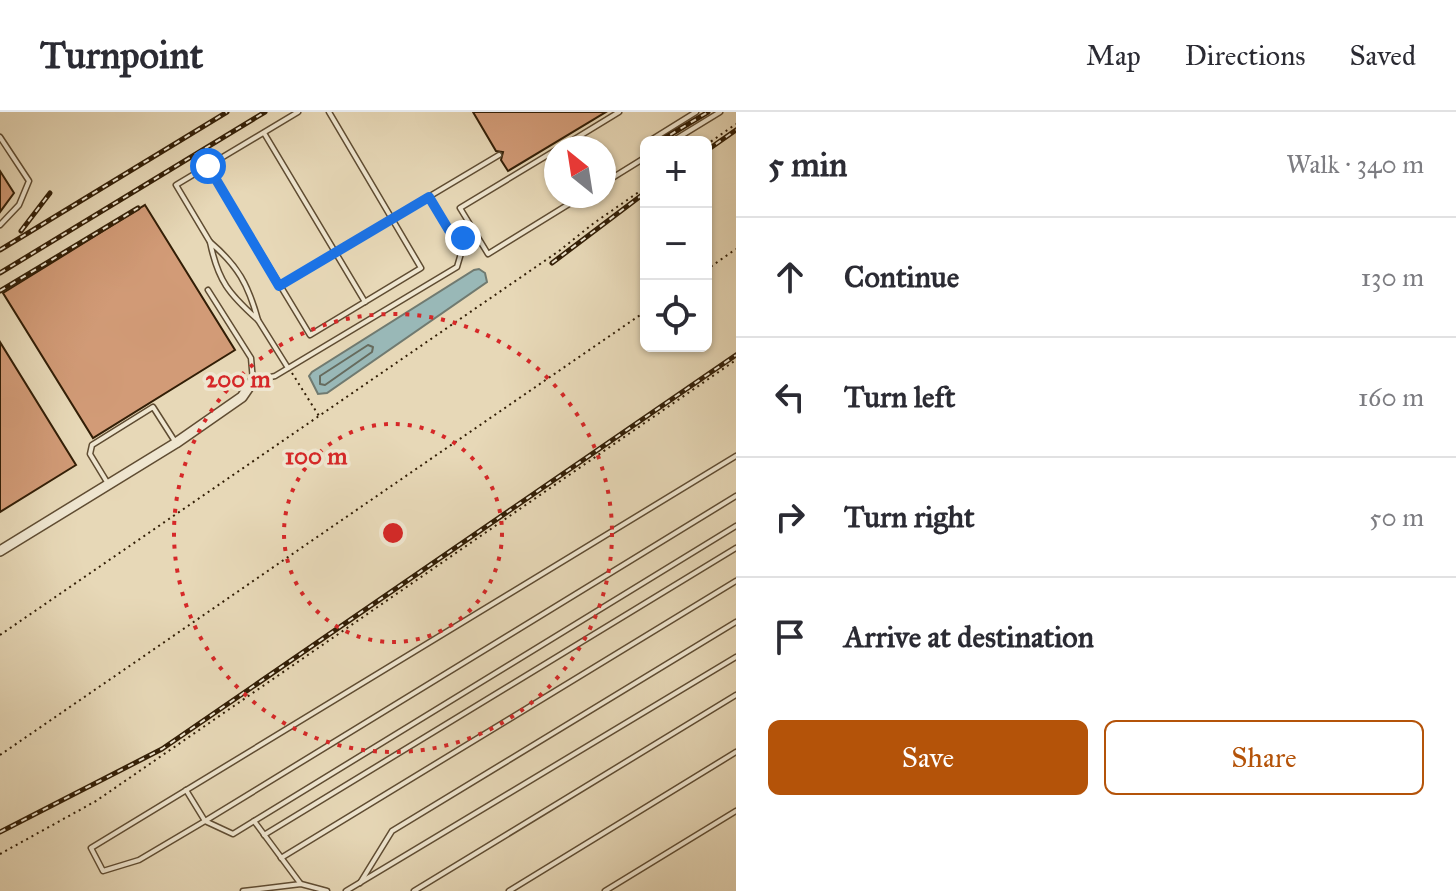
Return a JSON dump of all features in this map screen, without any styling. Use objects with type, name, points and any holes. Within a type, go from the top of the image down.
[{"type":"street","points":[[0,551],[176,443],[242,397],[253,381]]},
{"type":"lane","points":[[258,320],[234,299],[216,269],[210,242],[176,185],[298,112]]},
{"type":"lane","points":[[208,166],[310,335],[421,268],[329,112]]},
{"type":"lane","points":[[579,136],[619,112]]},
{"type":"lane","points":[[657,136],[696,112]]},
{"type":"lane","points":[[681,136],[720,112]]},
{"type":"lane","points":[[264,133],[365,302]]},
{"type":"lane","points":[[0,137],[29,181],[19,205],[0,225]]},
{"type":"lane","points":[[279,286],[499,155]]},
{"type":"lane","points":[[544,157],[460,208],[488,254],[563,208]]},
{"type":"lane","points":[[616,176],[640,161]]},
{"type":"lane","points":[[208,290],[251,358],[253,381],[275,376],[457,267],[462,250],[429,197]]},
{"type":"lane","points":[[456,242],[474,231]]},
{"type":"lane","points":[[210,242],[232,261],[250,291],[258,320],[288,368]]},
{"type":"lane","points":[[109,484],[89,450],[95,443],[153,407],[176,443]]},
{"type":"lane","points":[[736,456],[91,848],[103,871],[139,860],[205,821],[736,496]]},
{"type":"lane","points":[[186,790],[205,821],[233,834],[736,526]]},
{"type":"lane","points":[[264,835],[736,548]]},
{"type":"lane","points":[[281,858],[736,581]]},
{"type":"lane","points":[[360,883],[392,831],[736,622]]},
{"type":"lane","points":[[346,891],[736,657]]},
{"type":"lane","points":[[414,891],[736,695]]},
{"type":"lane","points":[[509,891],[736,752]]},
{"type":"lane","points":[[605,891],[736,811]]},
{"type":"lane","points":[[254,821],[301,884]]},
{"type":"lane","points":[[243,891],[301,884],[327,891]]},
{"type":"path","points":[[712,141],[736,124]]},
{"type":"path","points":[[0,635],[559,251],[640,191]]},
{"type":"path","points":[[712,266],[736,249]]},
{"type":"path","points":[[0,755],[640,315]]},
{"type":"path","points":[[0,854],[96,801],[736,360]]},
{"type":"path","points":[[288,368],[319,416]]},
{"type":"water","points":[[479,269],[485,273],[487,282],[327,393],[318,394],[309,376],[312,372]]},
{"type":"building","points":[[473,112],[606,112],[566,136],[544,136],[544,149],[508,171],[501,160],[503,152],[496,151]]},
{"type":"building","points":[[0,171],[14,193],[0,212]]},
{"type":"building","points":[[145,205],[235,350],[93,438],[3,293]]},
{"type":"building","points":[[0,342],[76,465],[0,512]]},
{"type":"railway","points":[[0,250],[227,112]]},
{"type":"railway","points":[[0,273],[265,112]]},
{"type":"railway","points":[[668,136],[708,112]]},
{"type":"railway","points":[[712,147],[736,130]]},
{"type":"railway","points":[[21,231],[50,193]]},
{"type":"railway","points":[[552,263],[640,197]]},
{"type":"railway","points":[[0,291],[138,208]]},
{"type":"railway","points":[[0,832],[162,749],[736,355]]},
{"type":"route","points":[[208,166],[279,286],[429,197],[456,242],[463,238]]}]
